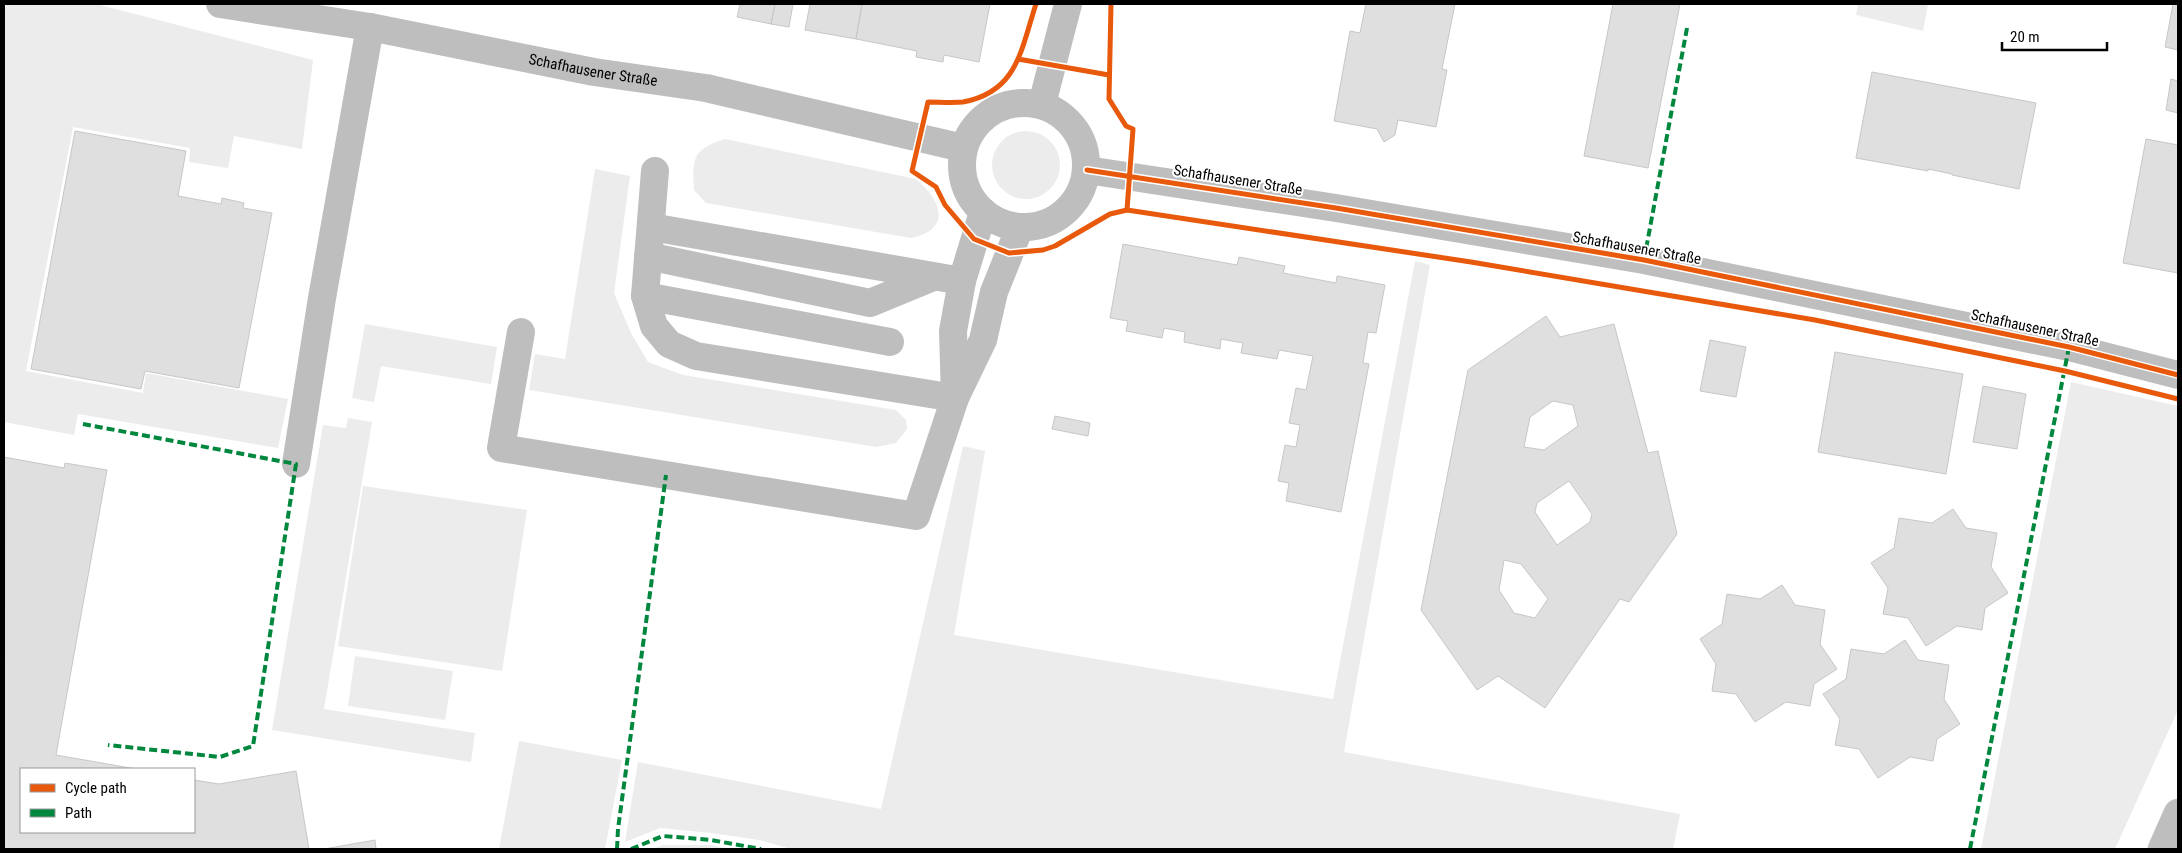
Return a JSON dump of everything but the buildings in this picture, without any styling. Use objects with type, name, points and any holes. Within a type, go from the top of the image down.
[{"type":"street","name":"Schafhausener Straße","points":[[220,4],[370,27],[594,72],[706,88],[964,148]]},
{"type":"street","points":[[1042,104],[1068,4]]},
{"type":"street","points":[[296,464],[322,298],[370,27]]},
{"type":"street","points":[[1022,102],[1042,104],[1061,114],[1076,129],[1085,148],[1087,170],[1082,188],[1072,206],[1057,218],[1039,226],[1020,228],[1000,223],[983,212],[968,194],[961,172],[964,148],[972,130],[985,115],[1002,106],[1022,102]]},
{"type":"street","name":"Schafhausener Straße","points":[[1087,170],[1355,211],[1644,260],[2069,346],[2178,375]]},
{"type":"street","points":[[655,171],[645,296],[654,326],[669,344],[696,356],[955,398]]},
{"type":"street","points":[[955,398],[953,331],[962,281],[983,212]]},
{"type":"street","points":[[651,227],[962,281]]},
{"type":"street","points":[[521,332],[501,448],[916,516],[955,398],[983,340],[994,292],[1020,228]]},
{"type":"street","points":[[648,256],[870,303],[933,277]]},
{"type":"street","points":[[645,296],[890,342]]},
{"type":"street","points":[[2162,849],[2178,813]]},
{"type":"shaded area","points":[[6,4],[100,5],[313,60],[302,149],[234,136],[228,168],[189,162],[190,148],[73,127],[26,371],[143,393],[146,373],[288,399],[278,448],[78,414],[74,435],[4,422],[4,14]]},
{"type":"shaded area","points":[[1858,4],[1928,4],[1923,31],[1856,15]]},
{"type":"shaded area","points":[[1019,131],[1033,131],[1045,136],[1055,146],[1060,158],[1060,172],[1055,184],[1045,194],[1033,199],[1019,199],[1007,194],[997,184],[992,172],[992,158],[997,146],[1007,136]]},
{"type":"shaded area","points":[[725,139],[916,179],[932,196],[939,213],[938,221],[933,228],[924,234],[911,238],[706,203],[694,190],[694,162],[706,147]]},
{"type":"shaded area","points":[[595,169],[630,176],[614,293],[631,333],[648,362],[683,375],[896,410],[906,420],[907,429],[896,443],[876,447],[529,390],[535,354],[565,359]]},
{"type":"shaded area","points":[[1415,261],[1430,265],[1344,752],[1680,814],[1673,849],[791,849],[759,840],[660,828],[625,842],[638,762],[881,809],[963,446],[985,451],[954,635],[1333,699]]},
{"type":"shaded area","points":[[365,324],[497,347],[491,384],[381,366],[374,402],[352,398]]},
{"type":"shaded area","points":[[2071,382],[2178,406],[2178,710],[2115,849],[1981,849]]},
{"type":"shaded area","points":[[348,418],[372,422],[324,709],[475,733],[471,762],[272,730],[323,425],[346,428]]},
{"type":"shaded area","points":[[363,486],[527,510],[502,671],[338,646]]},
{"type":"shaded area","points":[[355,656],[453,671],[445,720],[348,706]]},
{"type":"shaded area","points":[[519,741],[622,760],[605,849],[499,849]]},
{"type":"shaded area","points":[[663,845],[710,845],[730,849],[652,849]]},
{"type":"marked path","points":[[1644,260],[1687,28]]},
{"type":"marked path","points":[[1970,849],[2069,347]]},
{"type":"marked path","points":[[83,424],[296,464],[253,746],[220,757],[108,745]]},
{"type":"marked path","points":[[617,849],[618,829],[666,475]]},
{"type":"marked path","points":[[631,849],[663,836],[711,840],[761,849]]},
{"type":"cycle path","points":[[1036,4],[1021,52],[1006,78],[996,89],[981,97],[963,102],[928,102],[912,171],[936,187],[945,205],[974,239],[1009,253],[1043,250],[1055,246],[1110,214],[1127,210],[1133,129],[1126,126],[1109,99],[1111,4]]},
{"type":"cycle path","points":[[1018,59],[1109,75]]},
{"type":"cycle path","points":[[1087,170],[1336,208],[1644,260],[2069,347],[2178,375]]},
{"type":"cycle path","points":[[1127,210],[1471,262],[1815,320],[2065,371],[2178,399]]}]
